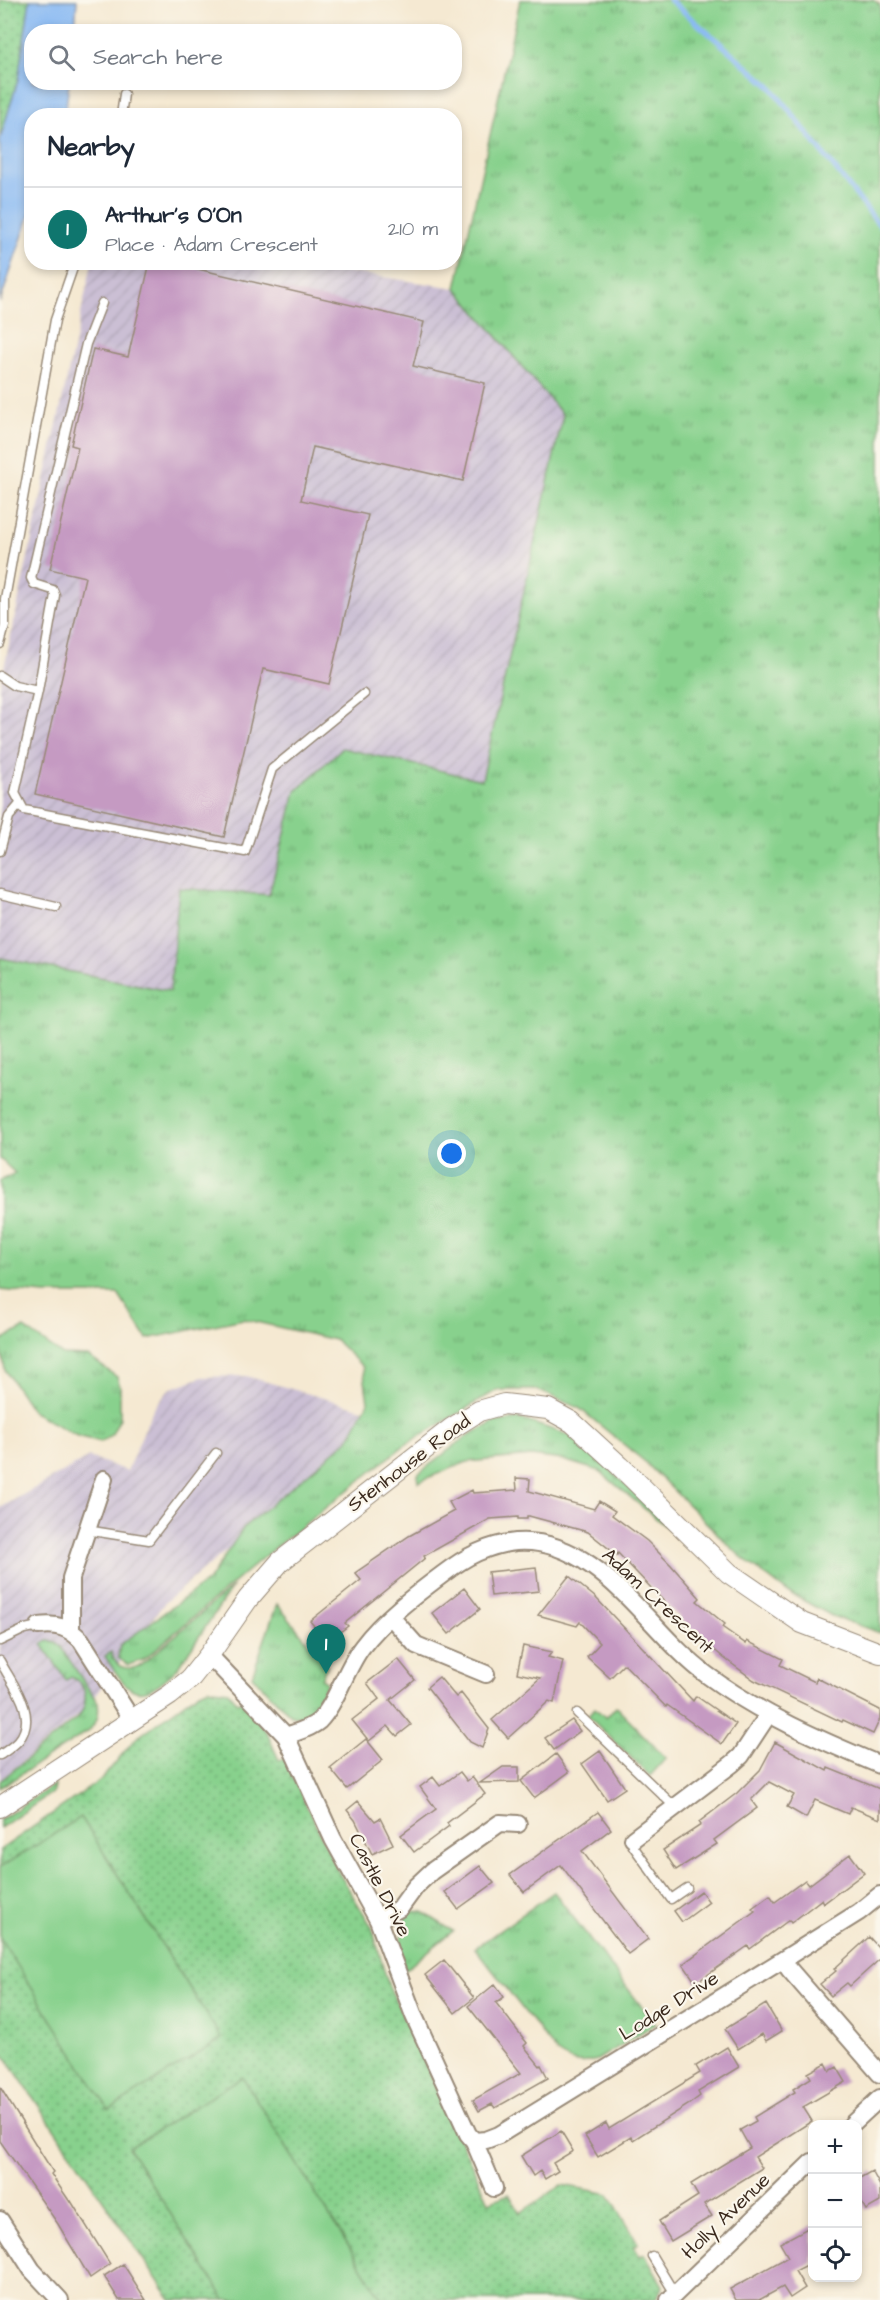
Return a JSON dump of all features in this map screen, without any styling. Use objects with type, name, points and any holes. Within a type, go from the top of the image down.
[{"type":"street","name":"Stenhouse Road","points":[[0,1807],[190,1679],[249,1599],[280,1563],[452,1428],[479,1411],[504,1404],[548,1409],[572,1422],[729,1574],[802,1623],[880,1653]]},
{"type":"street","points":[[71,1630],[71,1578],[104,1479]]},
{"type":"street","name":"Adam Crescent","points":[[286,1736],[310,1727],[318,1721],[361,1648],[391,1617],[468,1556],[486,1548],[527,1542],[549,1544],[588,1562],[697,1668],[731,1693],[768,1715],[880,1765]]},
{"type":"street","points":[[391,1617],[416,1645],[486,1674]]},
{"type":"street","points":[[39,1626],[58,1626],[71,1630],[81,1640],[132,1720]]},
{"type":"street","name":"Castle Drive","points":[[209,1655],[286,1736],[333,1839],[378,1920],[414,2016],[494,2188]]},
{"type":"street","points":[[633,1839],[741,1756],[768,1715]]},
{"type":"street","points":[[378,1920],[400,1908],[416,1886],[432,1871],[500,1823],[518,1824]]},
{"type":"street","name":"Lodge Drive","points":[[474,2141],[486,2140],[499,2135],[859,1912],[880,1895]]},
{"type":"street","points":[[784,1959],[789,1969],[880,2074]]},
{"type":"street","points":[[856,2120],[880,2098]]},
{"type":"street","name":"Holly Avenue","points":[[672,2297],[808,2167]]},
{"type":"street","points":[[0,2220],[32,2270],[60,2300]]},
{"type":"lane","points":[[122,108],[124,94]]},
{"type":"lane","points":[[0,644],[4,626],[5,599],[55,320],[72,270]]},
{"type":"lane","points":[[102,303],[86,344],[31,578],[34,584],[53,590],[55,595],[38,691],[15,793],[24,810],[245,852],[272,769],[364,694]]},
{"type":"lane","points":[[0,676],[15,686],[38,691]]},
{"type":"lane","points":[[0,851],[9,817],[20,804]]},
{"type":"lane","points":[[0,894],[56,908]]},
{"type":"lane","points":[[86,1530],[149,1540],[216,1453]]},
{"type":"lane","points":[[0,1641],[24,1629],[39,1626]]},
{"type":"lane","points":[[0,1661],[25,1706],[26,1719],[18,1741],[0,1755]]},
{"type":"lane","points":[[577,1713],[675,1807]]},
{"type":"lane","points":[[633,1839],[633,1846],[671,1899],[687,1888]]},
{"type":"lane","points":[[652,2256],[672,2297]]},
{"type":"shaded area","points":[[90,270],[336,270],[456,288],[563,415],[482,780],[342,748],[296,791],[269,895],[179,889],[170,991],[0,958],[0,686]]},
{"type":"shaded area","points":[[246,1376],[387,1416],[165,1602],[84,1710],[0,1780],[0,1508],[89,1457],[127,1471],[153,1409],[169,1389],[202,1377]]},
{"type":"green space","points":[[0,0],[30,0],[26,24],[24,24],[18,80],[0,139]]},
{"type":"green space","points":[[520,0],[873,0],[880,5],[880,1633],[832,1616],[786,1591],[739,1555],[644,1461],[579,1408],[537,1390],[497,1390],[405,1445],[267,1554],[143,1660],[128,1665],[118,1658],[120,1645],[209,1580],[244,1527],[348,1440],[368,1402],[363,1367],[335,1340],[243,1319],[147,1339],[118,1294],[45,1294],[0,1290],[0,1181],[15,1173],[0,1159],[0,958],[170,991],[179,888],[269,895],[296,791],[342,748],[482,780],[563,415],[456,288],[460,270],[462,270],[462,261]]},
{"type":"green space","points":[[24,1328],[63,1355],[88,1356],[117,1377],[120,1386],[120,1418],[112,1434],[101,1442],[77,1436],[33,1412],[5,1370],[0,1341]]},
{"type":"green space","points":[[520,1419],[575,1437],[693,1549],[599,1471],[563,1460],[531,1456],[467,1462],[418,1482],[418,1474],[467,1436],[495,1422]]},
{"type":"green space","points":[[233,1586],[178,1668],[165,1680],[145,1691],[130,1688],[122,1681],[105,1656],[111,1652],[119,1665],[127,1668],[141,1665]]},
{"type":"green space","points":[[277,1604],[327,1666],[321,1678],[327,1683],[324,1690],[314,1708],[305,1715],[291,1715],[252,1676]]},
{"type":"green space","points":[[48,1641],[56,1642],[61,1647],[98,1703],[97,1719],[87,1732],[0,1788],[0,1781],[78,1717],[84,1706],[84,1689],[77,1680],[71,1677],[66,1680],[42,1644]]},
{"type":"green space","points":[[209,1688],[228,1691],[238,1703],[244,1701],[267,1733],[279,1760],[284,1759],[340,1875],[372,1927],[388,1984],[489,2202],[509,2194],[520,2213],[562,2185],[609,2194],[638,2243],[633,2246],[640,2256],[645,2254],[663,2286],[655,2300],[171,2300],[0,2049],[0,1850],[102,1779],[134,1740],[198,1693]]},
{"type":"green space","points":[[616,1707],[666,1758],[650,1776],[588,1716],[595,1708],[606,1718]]},
{"type":"green space","points":[[54,1785],[53,1792],[0,1828],[0,1820]]},
{"type":"green space","points":[[81,1817],[222,2039],[109,2110],[0,1938],[0,1868]]},
{"type":"green space","points":[[554,1892],[655,2024],[591,2062],[576,2062],[557,2053],[475,1948]]},
{"type":"green space","points":[[413,1911],[423,1912],[453,1931],[405,1970],[398,1950],[407,1915]]},
{"type":"green space","points":[[242,2077],[381,2300],[225,2300],[129,2148]]},
{"type":"water","points":[[30,0],[77,0],[75,24],[26,24]]},
{"type":"water","points":[[24,40],[24,90],[68,90],[66,108],[24,108],[24,232],[0,302],[0,139],[18,80]]},
{"type":"building","points":[[148,270],[202,270],[424,322],[413,366],[485,383],[463,481],[313,447],[301,500],[368,515],[329,684],[263,669],[224,837],[35,794],[85,577],[50,569],[78,447],[71,445],[93,349],[128,357]]},
{"type":"building","points":[[516,1478],[530,1479],[529,1491],[594,1509],[599,1501],[615,1511],[612,1515],[647,1541],[671,1565],[700,1598],[697,1601],[725,1624],[722,1627],[746,1644],[747,1641],[783,1659],[780,1665],[815,1682],[817,1678],[880,1710],[880,1719],[873,1734],[843,1720],[842,1722],[754,1680],[691,1630],[618,1553],[617,1555],[588,1532],[529,1516],[527,1519],[518,1519],[518,1517],[490,1519],[424,1556],[425,1558],[345,1623],[348,1626],[327,1642],[310,1621],[361,1580],[355,1573],[409,1536],[454,1511],[449,1502],[472,1490],[473,1493],[517,1490]]},
{"type":"building","points":[[536,1567],[539,1591],[491,1596],[488,1572]]},
{"type":"building","points":[[569,1576],[596,1598],[693,1701],[696,1696],[736,1724],[722,1744],[667,1705],[666,1707],[624,1664],[610,1678],[587,1657],[600,1643],[580,1622],[577,1626],[538,1615]]},
{"type":"building","points":[[464,1588],[480,1609],[449,1634],[432,1613]]},
{"type":"building","points":[[523,1646],[552,1652],[548,1657],[563,1661],[554,1703],[549,1701],[508,1738],[492,1720],[540,1678],[517,1673]]},
{"type":"building","points":[[398,1659],[415,1680],[390,1700],[411,1725],[397,1736],[388,1726],[369,1741],[352,1720],[379,1699],[367,1683]]},
{"type":"building","points":[[439,1677],[456,1697],[461,1693],[489,1729],[482,1748],[470,1742],[427,1687]]},
{"type":"building","points":[[572,1720],[580,1731],[554,1750],[545,1738]]},
{"type":"building","points":[[366,1739],[383,1760],[347,1789],[330,1768]]},
{"type":"building","points":[[775,1742],[827,1771],[828,1768],[880,1789],[880,1819],[851,1807],[848,1814],[815,1800],[806,1818],[787,1807],[794,1795],[769,1782],[751,1800],[757,1808],[714,1840],[717,1844],[676,1870],[663,1850],[701,1825],[699,1822],[737,1793],[760,1770]]},
{"type":"building","points":[[600,1751],[625,1788],[607,1800],[582,1764]]},
{"type":"building","points":[[556,1754],[569,1772],[534,1798],[521,1781]]},
{"type":"building","points":[[503,1767],[519,1767],[519,1782],[480,1783]]},
{"type":"building","points":[[460,1772],[467,1781],[472,1777],[485,1794],[447,1823],[449,1826],[414,1852],[401,1835],[436,1809],[420,1787],[433,1777],[440,1786]]},
{"type":"building","points":[[358,1801],[375,1821],[380,1818],[393,1844],[372,1854],[355,1820],[347,1810]]},
{"type":"building","points":[[598,1812],[611,1829],[582,1851],[648,1939],[628,1954],[561,1865],[524,1892],[510,1875]]},
{"type":"building","points":[[850,1854],[864,1873],[824,1903],[822,1899],[791,1923],[789,1920],[750,1949],[748,1946],[696,1983],[683,1964],[755,1911],[752,1908],[770,1895],[775,1902],[805,1880],[809,1885]]},
{"type":"building","points":[[480,1866],[494,1883],[458,1909],[445,1892]]},
{"type":"building","points":[[701,1891],[709,1902],[682,1922],[674,1911]]},
{"type":"building","points":[[869,1937],[880,1949],[880,1959],[850,1986],[847,1983],[831,1996],[820,1984]]},
{"type":"building","points":[[444,1960],[474,1998],[455,2013],[425,1975]]},
{"type":"building","points":[[495,1984],[504,1997],[496,2003],[527,2043],[524,2046],[541,2065],[548,2078],[495,2108],[492,2104],[479,2111],[473,2100],[521,2073],[468,2006]]},
{"type":"building","points":[[766,2004],[782,2031],[766,2041],[762,2034],[738,2049],[725,2029]]},
{"type":"building","points":[[727,2047],[739,2067],[698,2092],[700,2096],[688,2105],[633,2140],[631,2137],[598,2157],[585,2136],[606,2123],[609,2129],[700,2073],[696,2066]]},
{"type":"building","points":[[826,2063],[830,2071],[837,2067],[846,2082],[803,2107],[811,2120],[808,2120],[808,2124],[755,2157],[762,2168],[704,2204],[712,2216],[671,2241],[659,2221],[698,2196],[691,2184],[750,2148],[740,2130],[756,2121],[754,2117],[795,2092],[793,2089],[811,2078],[808,2073]]},
{"type":"building","points":[[0,2087],[53,2172],[51,2174],[71,2201],[110,2264],[90,2278],[58,2224],[0,2141]]},
{"type":"building","points":[[561,2131],[573,2151],[553,2163],[558,2171],[545,2179],[540,2171],[533,2176],[521,2156]]},
{"type":"building","points":[[872,2171],[880,2186],[880,2202],[866,2210],[862,2203],[862,2177]]},
{"type":"building","points":[[808,2228],[808,2264],[795,2271],[805,2288],[790,2298],[783,2287],[759,2300],[736,2300],[730,2289],[788,2257],[780,2243]]},
{"type":"building","points":[[123,2264],[146,2300],[119,2300],[104,2276]]},
{"type":"waterway","points":[[670,0],[771,87],[880,226]]},
{"type":"place","name":"Arthur's O'On","points":[[326,1674]]}]
